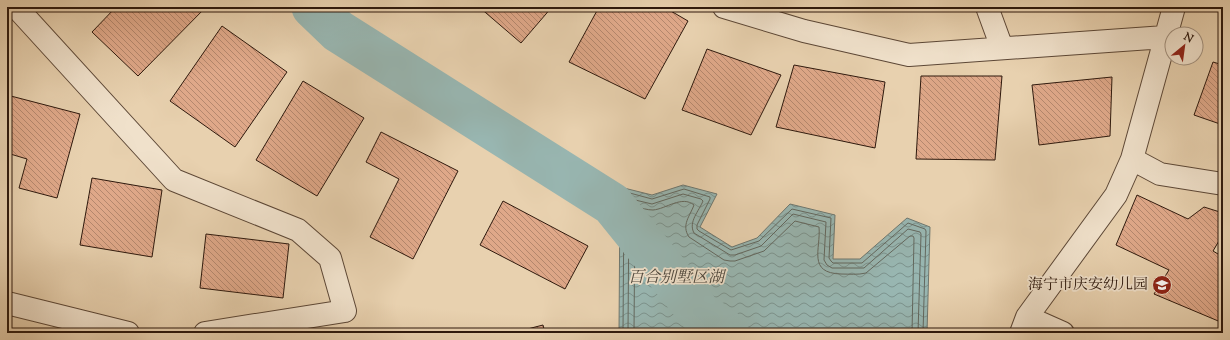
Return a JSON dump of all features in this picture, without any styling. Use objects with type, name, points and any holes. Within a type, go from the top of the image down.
[{"type":"street","points":[[16,7],[174,180],[298,230],[330,258],[345,311],[205,333]]},
{"type":"street","points":[[724,7],[804,31],[909,55],[1164,37]]},
{"type":"street","points":[[987,7],[1002,48]]},
{"type":"street","points":[[1168,26],[1174,7]]},
{"type":"street","points":[[1063,333],[1024,325],[1116,195],[1132,159],[1164,41]]},
{"type":"street","points":[[1132,159],[1160,174],[1223,184]]},
{"type":"street","points":[[7,303],[128,333]]},
{"type":"water","name":"百合别墅区湖","points":[[683,185],[717,194],[700,227],[732,247],[757,238],[790,204],[835,215],[833,259],[860,259],[907,218],[930,227],[927,333],[619,333],[620,187],[652,195]]},
{"type":"building","points":[[116,7],[206,7],[138,76],[92,32]]},
{"type":"building","points":[[479,7],[552,7],[521,43]]},
{"type":"building","points":[[599,7],[664,7],[688,21],[645,99],[569,62]]},
{"type":"building","points":[[222,26],[287,72],[235,147],[170,101]]},
{"type":"building","points":[[707,49],[781,75],[751,135],[682,110]]},
{"type":"building","points":[[1213,62],[1223,65],[1223,125],[1194,115]]},
{"type":"building","points":[[794,65],[885,82],[875,148],[776,127]]},
{"type":"building","points":[[921,76],[1002,76],[995,160],[916,159]]},
{"type":"building","points":[[1112,77],[1110,136],[1039,145],[1032,85]]},
{"type":"building","points":[[303,81],[364,118],[317,196],[256,160]]},
{"type":"building","points":[[7,95],[80,114],[57,198],[19,188],[27,159],[7,153]]},
{"type":"building","points":[[381,132],[458,171],[413,259],[370,237],[399,179],[366,162]]},
{"type":"building","points":[[92,178],[162,190],[152,257],[80,245]]},
{"type":"building","points":[[1137,195],[1188,219],[1204,207],[1223,213],[1223,234],[1213,251],[1223,257],[1223,323],[1154,294],[1169,270],[1116,245]]},
{"type":"building","points":[[503,201],[588,246],[565,289],[480,245]]},
{"type":"building","points":[[206,234],[289,244],[283,298],[200,288]]},
{"type":"building","points":[[543,325],[545,333],[512,333]]},
{"type":"waterway","points":[[313,7],[338,31],[612,204],[700,313],[728,333]]},
{"type":"place","name":"海宁市庆安幼儿园","points":[[1162,285]]}]
